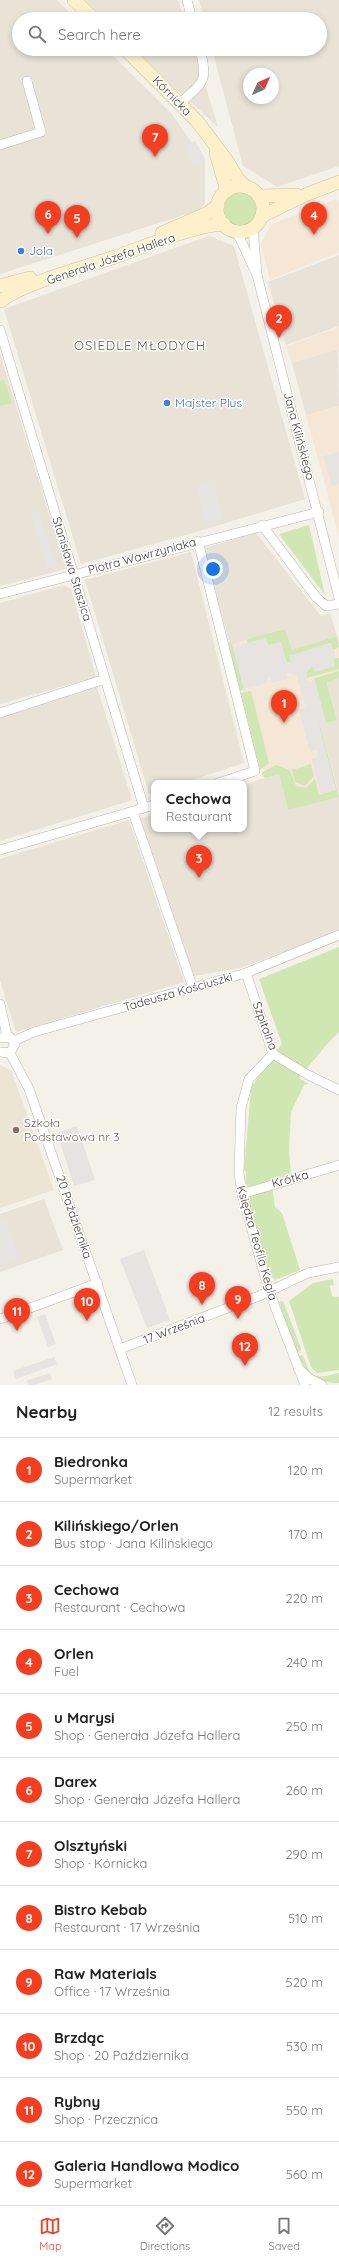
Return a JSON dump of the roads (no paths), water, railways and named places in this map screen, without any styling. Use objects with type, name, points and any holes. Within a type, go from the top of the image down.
[{"type":"street","points":[[74,0],[87,12]]},
{"type":"street","points":[[187,0],[190,12]]},
{"type":"street","name":"Kórnicka","points":[[132,56],[180,103],[204,130],[214,147],[227,161],[238,180],[246,187]]},
{"type":"street","points":[[180,103],[200,85],[204,77],[205,69],[202,56]]},
{"type":"street","points":[[0,145],[41,132],[27,81]]},
{"type":"street","name":"Kórnicka","points":[[214,147],[226,191]]},
{"type":"street","points":[[262,216],[263,207],[259,196],[246,187],[236,186],[226,191],[218,205],[219,216],[224,224],[237,232],[245,232],[253,228],[262,216],[305,195],[339,182]]},
{"type":"street","points":[[259,196],[305,195]]},
{"type":"street","name":"Generała Józefa Hallera","points":[[0,286],[165,232],[208,213],[218,205]]},
{"type":"street","name":"Generała Józefa Hallera","points":[[0,299],[60,276],[187,233],[224,224]]},
{"type":"street","name":"Jana Kilińskiego","points":[[253,228],[257,275],[339,598]]},
{"type":"street","name":"Jana Kilińskiego","points":[[237,232],[257,275]]},
{"type":"street","name":"Stanisława Staszica","points":[[0,330],[75,574],[105,680],[144,808]]},
{"type":"street","name":"Piotra Wawrzyniaka","points":[[0,594],[198,541],[318,512]]},
{"type":"street","points":[[262,525],[316,597],[326,606],[339,604]]},
{"type":"street","points":[[198,541],[255,771],[227,780]]},
{"type":"street","points":[[0,713],[105,680]]},
{"type":"street","points":[[0,850],[133,812],[151,805]]},
{"type":"street","points":[[133,812],[193,988]]},
{"type":"street","name":"Tadeusza Kościuszki","points":[[7,1038],[34,1032],[246,973],[339,935]]},
{"type":"street","name":"Szpitalna","points":[[246,973],[273,1054],[329,1087],[339,1088]]},
{"type":"street","points":[[0,1004],[7,1038],[14,1047],[10,1052],[0,1052]]},
{"type":"street","name":"20 Października","points":[[10,1052],[30,1089],[132,1385]]},
{"type":"street","name":"Księdza Teofila Kegla","points":[[273,1054],[249,1079],[241,1108],[239,1174],[242,1194],[270,1291],[304,1385]]},
{"type":"street","name":"Krótka","points":[[242,1194],[339,1165]]},
{"type":"street","name":"17 Września","points":[[120,1349],[270,1291],[308,1274],[339,1267]]},
{"type":"street","points":[[0,1319],[98,1283]]},
{"type":"street","name":"Księdza Teofila Kegla","points":[[297,1367],[310,1379],[322,1385]]},
{"type":"place","name":"Olsztyński","points":[[155,157]]},
{"type":"place","name":"Darex","points":[[48,234]]},
{"type":"place","name":"Orlen","points":[[314,235]]},
{"type":"place","name":"u Marysi","points":[[77,238]]},
{"type":"place","name":"Jola","points":[[21,251]]},
{"type":"place","name":"Kilińskiego/Orlen","points":[[279,338]]},
{"type":"place","name":"Majster Plus","points":[[167,403]]},
{"type":"place","name":"Biedronka","points":[[284,723]]},
{"type":"place","name":"Cechowa","points":[[199,878]]},
{"type":"place","name":"Szkoła Podstawowa nr 3","points":[[16,1130]]},
{"type":"place","name":"Bistro Kebab","points":[[202,1305]]},
{"type":"place","name":"Raw Materials","points":[[238,1319]]},
{"type":"place","name":"Brzdąc","points":[[87,1321]]},
{"type":"place","name":"Rybny","points":[[17,1331]]},
{"type":"place","name":"Galeria Handlowa Modico","points":[[245,1366]]},
{"type":"district","name":"OSIEDLE MŁODYCH","points":[[140,345]]}]
